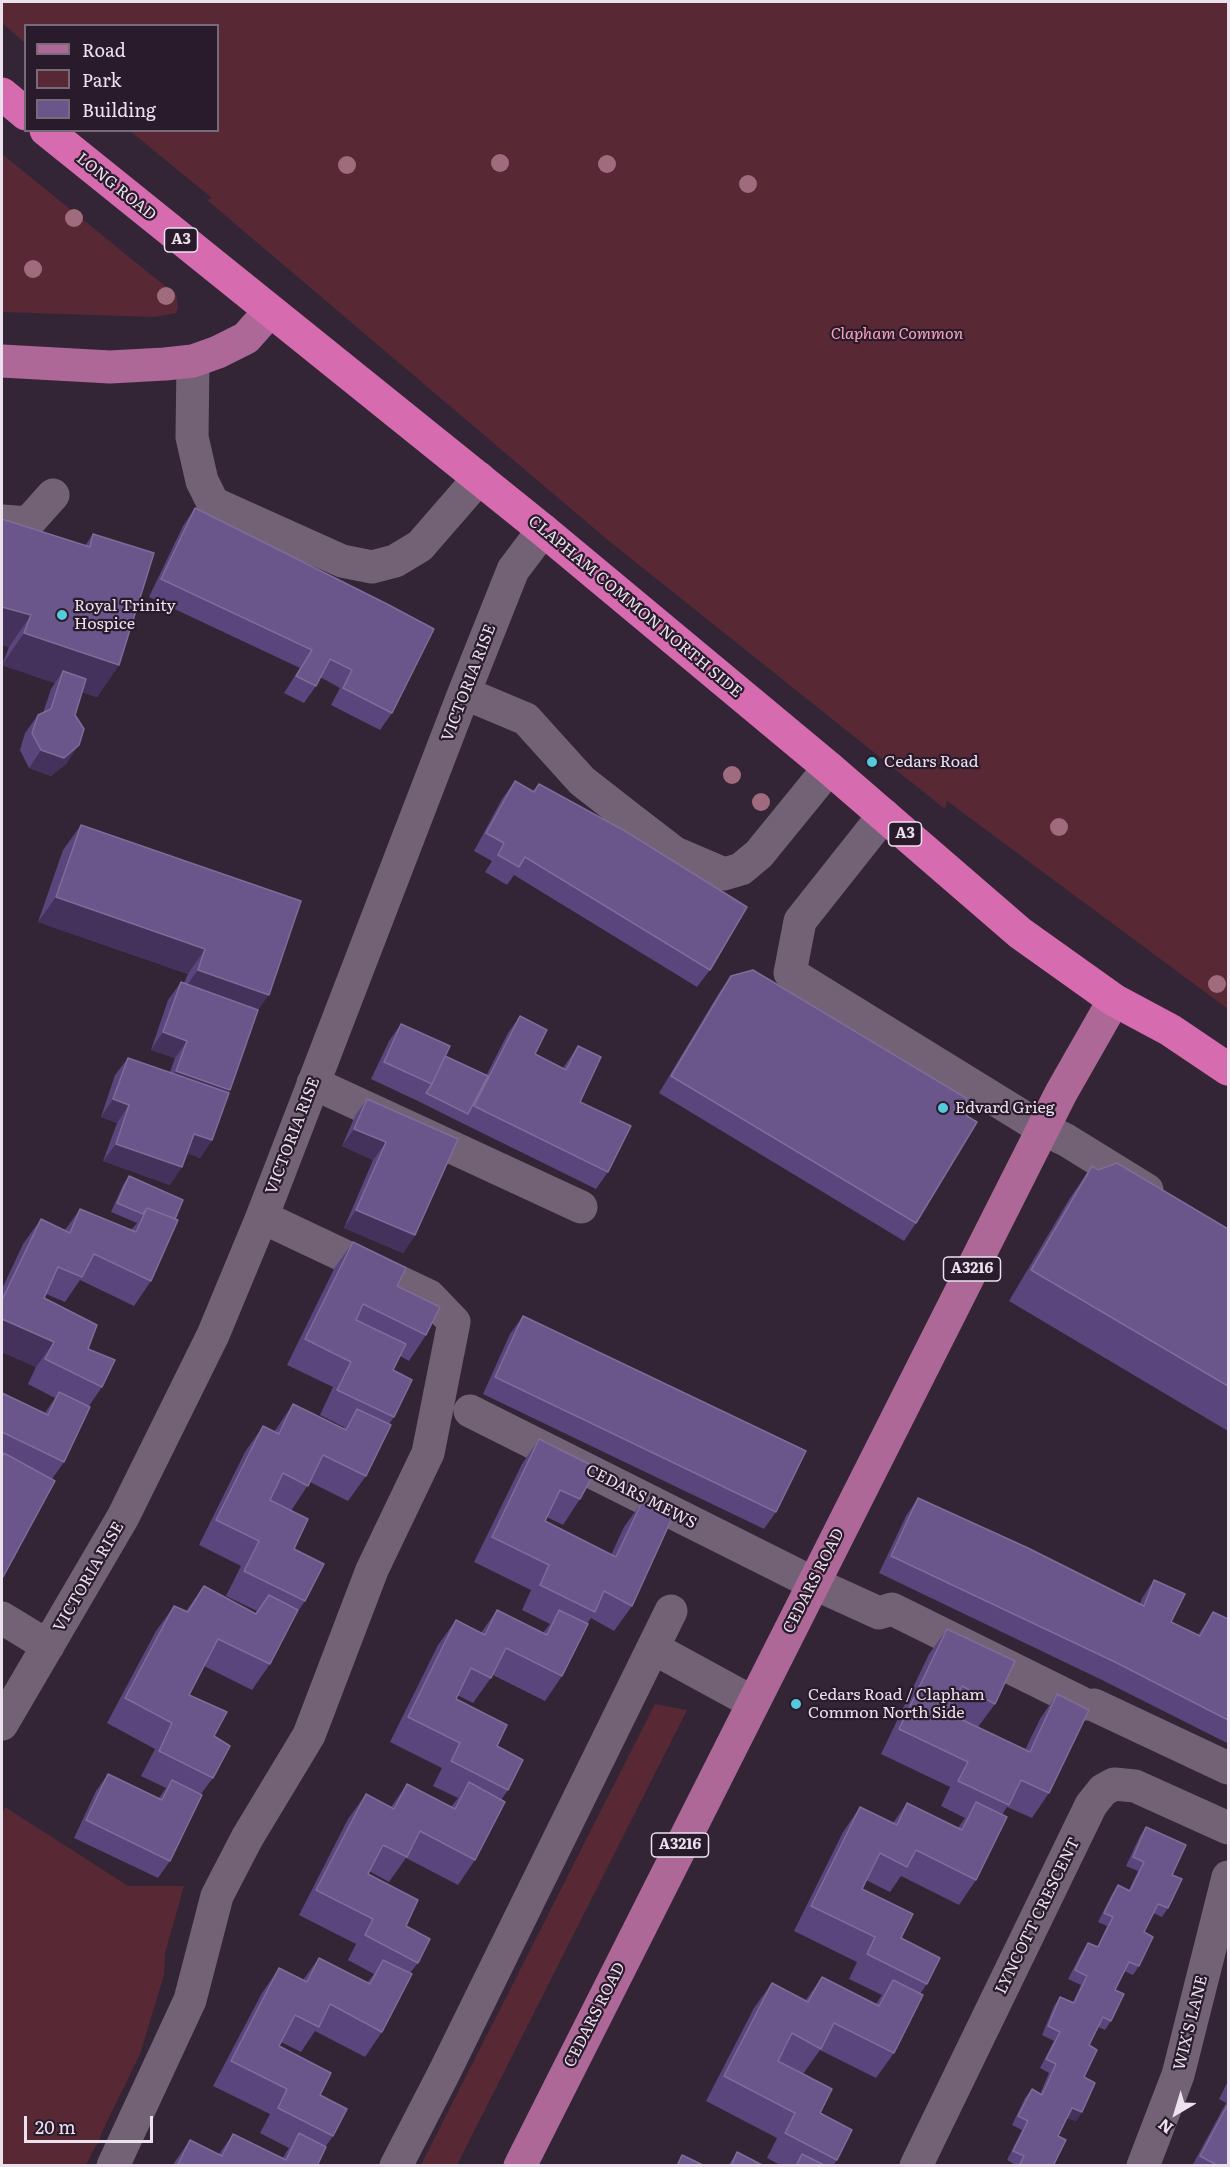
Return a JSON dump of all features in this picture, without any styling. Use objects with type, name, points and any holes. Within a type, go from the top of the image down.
[{"type":"highway","points":[[2,94],[24,112]]},
{"type":"highway","name":"LONG ROAD","points":[[48,132],[270,311]]},
{"type":"highway","name":"CLAPHAM COMMON NORTH SIDE","points":[[270,311],[543,530],[829,768],[1020,933],[1114,1000],[1170,1030],[1228,1070]]},
{"type":"main road","points":[[2,361],[110,367],[193,361],[246,338],[270,311]]},
{"type":"main road","name":"CEDARS ROAD","points":[[520,2166],[1061,1093],[1114,1000]]},
{"type":"street","points":[[193,361],[192,437],[202,481],[213,503],[342,561],[372,567],[395,561],[420,546],[479,478]]},
{"type":"street","points":[[2,521],[28,523],[53,495]]},
{"type":"street","name":"VICTORIA RISE","points":[[2,1725],[123,1517],[213,1335],[262,1217],[513,570],[543,530]]},
{"type":"street","points":[[464,693],[526,719],[582,781],[615,807],[675,853],[724,874],[741,869],[759,854],[829,768]]},
{"type":"street","points":[[884,815],[800,921],[790,973],[1043,1129],[1066,1140],[1168,1202]]},
{"type":"street","points":[[313,1083],[581,1208]]},
{"type":"street","points":[[113,2166],[190,2000],[217,1896],[247,1838],[309,1735],[372,1570],[429,1453],[454,1322],[429,1296],[262,1217]]},
{"type":"street","name":"CEDARS MEWS","points":[[470,1411],[813,1583],[879,1613],[892,1609],[1228,1768]]},
{"type":"street","points":[[396,2166],[671,1611]]},
{"type":"street","points":[[2,1618],[48,1646]]},
{"type":"street","points":[[652,1648],[752,1702]]},
{"type":"street","name":"LYNCOTT CRESCENT","points":[[916,2166],[1091,1805],[1103,1790],[1114,1784],[1135,1786],[1228,1828]]},
{"type":"street","name":"WIX'S LANE","points":[[1143,2166],[1178,2075],[1228,1877]]},
{"type":"green space","name":"Clapham Common","points":[[2,2],[1228,2],[1228,1009],[947,801],[945,809],[609,541],[207,200],[212,198],[131,132],[219,132],[219,24],[24,24],[24,42],[2,23]]},
{"type":"green space","points":[[2,154],[176,295],[178,307],[176,313],[154,317],[2,312]]},
{"type":"green space","points":[[655,1704],[687,1710],[457,2165],[421,2165]]},
{"type":"green space","points":[[5,1807],[128,1886],[184,1886],[165,1953],[164,1975],[140,2054],[100,2136],[100,2142],[86,2165],[2,2165],[2,1814]]},
{"type":"building","points":[[195,508],[434,629],[392,713],[343,688],[352,670],[330,659],[316,686],[296,676],[312,650],[161,579]]},
{"type":"building","points":[[2,519],[90,547],[93,534],[154,553],[119,665],[24,633],[31,615],[2,607]]},
{"type":"building","points":[[63,671],[86,679],[75,715],[84,729],[79,745],[64,758],[41,750],[32,733],[38,715],[51,709]]},
{"type":"building","points":[[515,781],[534,792],[539,784],[625,831],[747,907],[710,970],[525,857],[519,867],[498,855],[504,843],[486,833]]},
{"type":"building","points":[[81,825],[301,901],[269,995],[198,970],[205,949],[56,897]]},
{"type":"building","points":[[753,970],[966,1098],[967,1116],[977,1122],[916,1223],[671,1076],[731,976]]},
{"type":"building","points":[[181,982],[258,1010],[230,1090],[176,1071],[187,1041],[163,1032]]},
{"type":"building","points":[[520,1016],[547,1030],[535,1054],[566,1070],[578,1046],[601,1057],[580,1102],[631,1126],[608,1172],[474,1106]]},
{"type":"building","points":[[401,1024],[450,1046],[432,1084],[384,1062]]},
{"type":"building","points":[[445,1056],[488,1076],[468,1114],[426,1093]]},
{"type":"building","points":[[128,1058],[229,1093],[212,1140],[194,1134],[182,1167],[116,1144],[129,1105],[113,1099]]},
{"type":"building","points":[[367,1099],[458,1139],[415,1235],[356,1210],[386,1142],[354,1129]]},
{"type":"building","points":[[1117,1163],[1228,1229],[1228,1386],[1031,1270],[1092,1166],[1098,1170]]},
{"type":"building","points":[[129,1176],[183,1200],[175,1219],[147,1208],[143,1214],[117,1203]]},
{"type":"building","points":[[147,1208],[178,1220],[151,1281],[94,1254],[82,1277],[58,1267],[44,1298],[97,1325],[88,1349],[115,1360],[102,1387],[45,1359],[54,1342],[2,1319],[2,1300],[41,1219],[70,1233],[80,1209],[136,1232]]},
{"type":"building","points":[[353,1242],[406,1268],[397,1286],[440,1307],[426,1335],[363,1304],[356,1320],[406,1344],[393,1370],[412,1380],[394,1417],[337,1390],[351,1362],[305,1339]]},
{"type":"building","points":[[523,1316],[806,1451],[776,1512],[495,1377]]},
{"type":"building","points":[[59,1392],[90,1407],[64,1462],[2,1432],[2,1393],[48,1415]]},
{"type":"building","points":[[293,1404],[346,1430],[357,1409],[391,1425],[366,1476],[323,1455],[308,1486],[283,1473],[270,1500],[308,1519],[294,1549],[324,1564],[305,1601],[244,1571],[259,1541],[216,1520],[263,1426],[279,1434]]},
{"type":"building","points":[[539,1439],[597,1468],[580,1499],[560,1490],[545,1521],[616,1557],[642,1502],[673,1516],[632,1606],[604,1591],[595,1612],[540,1585],[549,1565],[492,1537]]},
{"type":"building","points":[[4,1453],[55,1481],[3,1577],[2,1458]]},
{"type":"building","points":[[918,1498],[1028,1548],[1144,1606],[1154,1580],[1185,1594],[1171,1622],[1200,1636],[1213,1612],[1228,1619],[1228,1720],[1115,1662],[891,1556]]},
{"type":"building","points":[[204,1586],[256,1614],[269,1595],[298,1610],[270,1664],[218,1639],[189,1695],[227,1712],[214,1736],[230,1746],[213,1778],[159,1751],[172,1723],[125,1698],[174,1606],[188,1612]]},
{"type":"building","points":[[497,1610],[547,1635],[559,1610],[588,1624],[562,1676],[506,1648],[491,1678],[471,1668],[456,1699],[507,1725],[497,1746],[523,1760],[508,1790],[451,1761],[460,1743],[408,1717],[456,1620],[485,1635]]},
{"type":"building","points":[[947,1629],[1015,1661],[995,1704],[962,1686],[948,1713],[1030,1752],[1057,1694],[1089,1710],[1049,1793],[1021,1780],[1009,1805],[958,1781],[968,1762],[899,1729]]},
{"type":"building","points":[[108,1774],[162,1800],[172,1780],[202,1795],[170,1861],[86,1820]]},
{"type":"building","points":[[469,1782],[505,1802],[475,1860],[420,1831],[407,1857],[383,1845],[368,1874],[418,1900],[406,1926],[430,1939],[418,1963],[365,1935],[373,1919],[316,1890],[366,1794],[394,1809],[407,1784],[455,1809]]},
{"type":"building","points":[[976,1802],[1007,1817],[976,1880],[916,1850],[907,1867],[880,1853],[862,1889],[913,1914],[901,1938],[940,1958],[927,1984],[867,1954],[875,1937],[811,1906],[860,1807],[897,1825],[907,1803],[962,1830]]},
{"type":"building","points":[[1146,1827],[1186,1845],[1172,1875],[1182,1879],[1168,1908],[1158,1904],[1144,1932],[1153,1937],[1139,1966],[1129,1962],[1115,1990],[1124,1994],[1111,2021],[1103,2017],[1089,2045],[1097,2050],[1084,2077],[1095,2083],[1082,2112],[1072,2108],[1058,2136],[1066,2140],[1053,2166],[1019,2166],[1024,2156],[1013,2151],[1028,2121],[1018,2116],[1032,2089],[1042,2095],[1056,2064],[1046,2059],[1060,2032],[1048,2026],[1060,1997],[1074,2003],[1087,1976],[1075,1970],[1088,1943],[1098,1947],[1113,1917],[1104,1913],[1118,1885],[1130,1891],[1144,1862],[1133,1857]]},
{"type":"building","points":[[319,1958],[370,1984],[383,1960],[412,1974],[382,2032],[330,2004],[319,2027],[295,2015],[279,2046],[331,2073],[320,2095],[347,2109],[333,2136],[278,2108],[287,2089],[231,2061],[279,1968],[307,1982]]},
{"type":"building","points":[[822,1977],[879,2006],[893,1980],[923,1995],[894,2053],[834,2023],[821,2049],[792,2033],[778,2061],[832,2089],[820,2113],[852,2130],[837,2160],[785,2133],[795,2113],[724,2076],[772,1983],[808,2002]]},
{"type":"building","points":[[1228,2104],[1228,2166],[1215,2166],[1200,2156]]},
{"type":"building","points":[[299,2133],[326,2147],[317,2166],[177,2166],[190,2140],[222,2156],[233,2134],[286,2160]]},
{"type":"building","points":[[737,2152],[764,2166],[731,2166]]},
{"type":"building","points":[[802,2154],[826,2166],[796,2166]]},
{"type":"building","points":[[682,2155],[705,2166],[677,2166]]},
{"type":"place","name":"Royal Trinity Hospice","points":[[62,615]]},
{"type":"place","name":"Cedars Road","points":[[872,762]]},
{"type":"place","name":"Edvard Grieg","points":[[943,1108]]},
{"type":"place","name":"Cedars Road / Clapham Common North Side","points":[[796,1704]]}]
